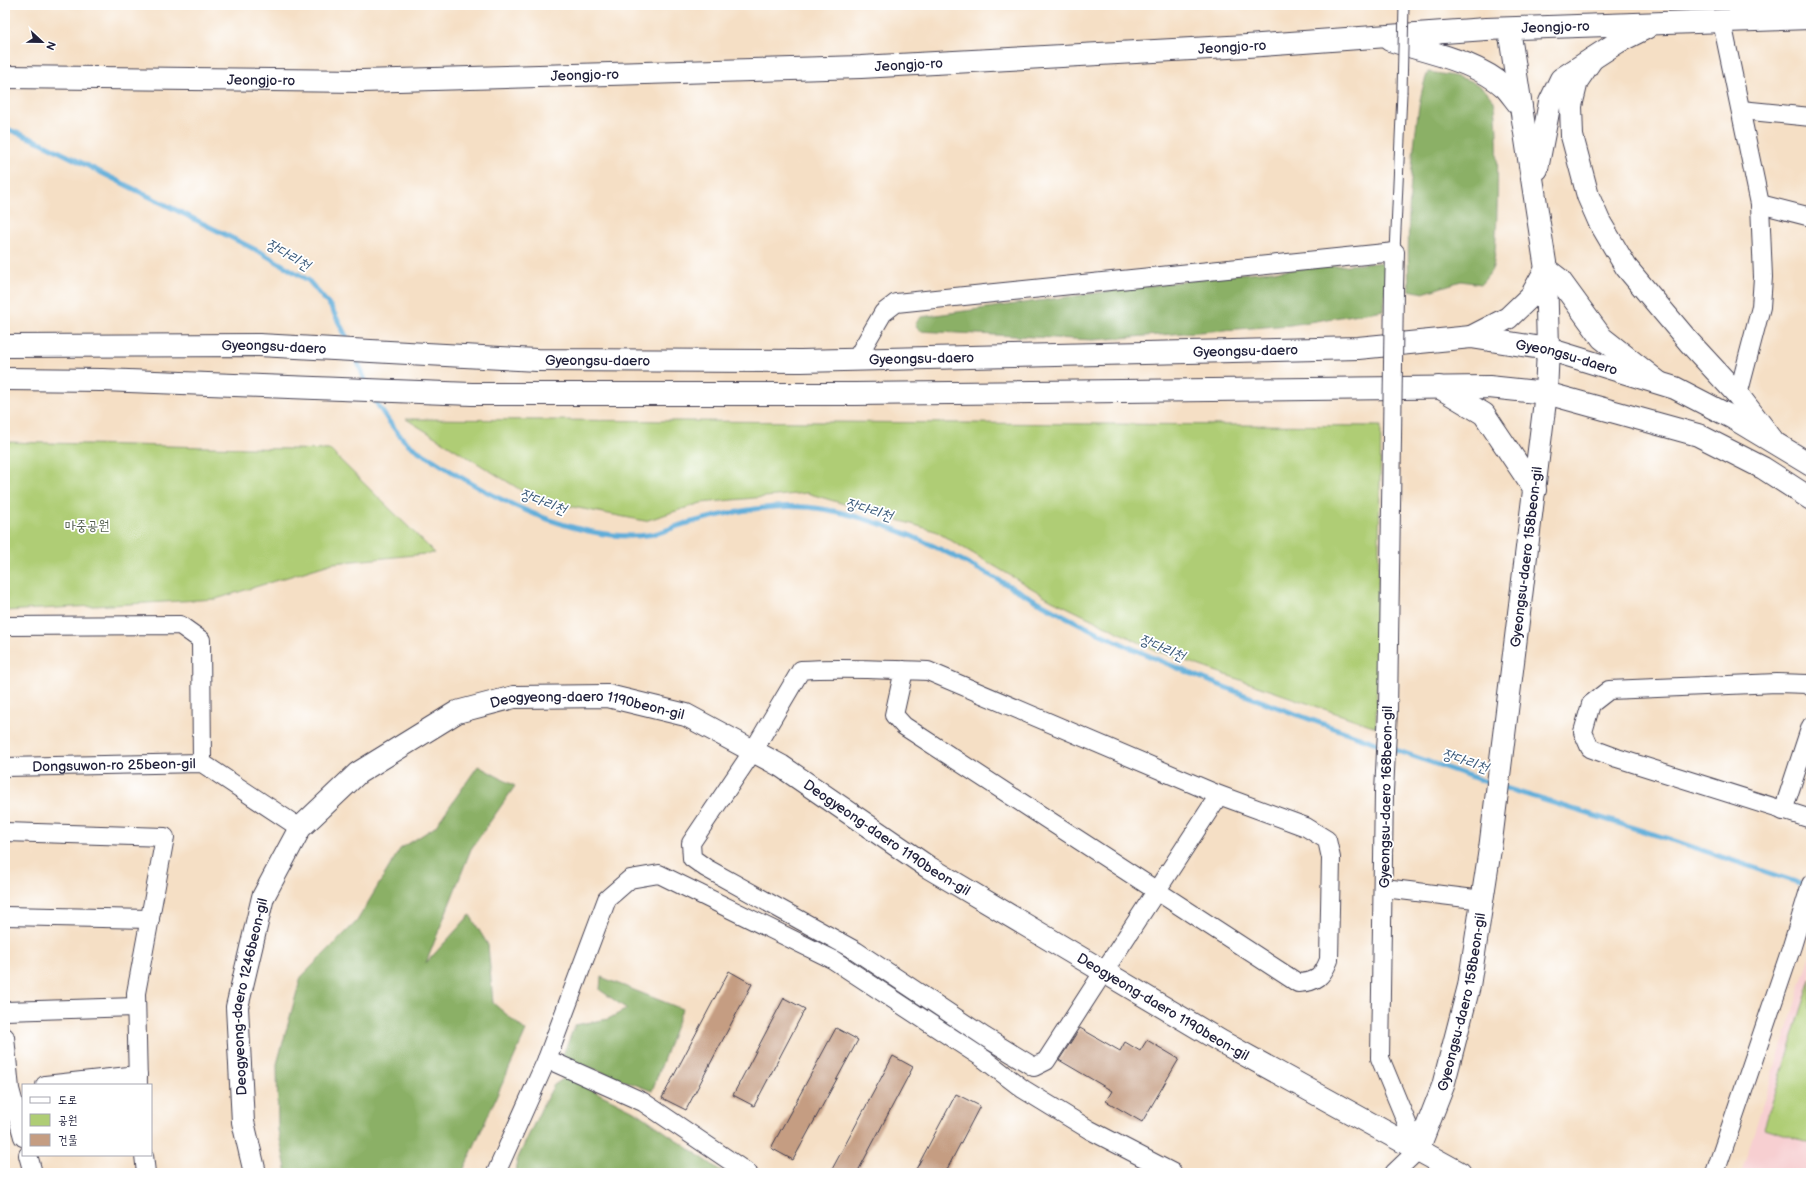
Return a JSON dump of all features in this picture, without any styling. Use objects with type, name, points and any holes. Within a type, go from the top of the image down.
[{"type":"main road","name":"Jeongjo-ro","points":[[5,77],[362,81],[845,67],[1247,46],[1379,36],[1509,29],[1811,18]]},
{"type":"main road","points":[[1533,184],[1550,102],[1561,79],[1618,42],[1652,24]]},
{"type":"main road","name":"Gyeongsu-daero 158beon-gil","points":[[1418,1150],[1443,1086],[1469,986],[1490,849],[1546,393],[1548,349],[1546,269],[1509,29]]},
{"type":"main road","points":[[1379,36],[1462,63],[1487,75],[1506,88],[1522,107]]},
{"type":"main road","points":[[1592,59],[1577,81],[1571,106],[1572,136],[1588,196],[1599,221],[1626,266],[1689,342],[1738,395],[1775,444]]},
{"type":"main road","points":[[1471,338],[1508,318],[1531,296],[1546,269],[1559,279],[1602,338],[1659,383]]},
{"type":"main road","name":"Gyeongsu-daero","points":[[5,346],[259,345],[537,360],[855,361],[1358,348],[1471,338],[1548,349],[1675,388],[1733,418],[1811,465]]},
{"type":"main road","points":[[5,379],[102,380],[472,394],[846,394],[1489,387],[1546,393],[1698,435],[1764,468],[1811,499]]},
{"type":"main road","points":[[1439,387],[1484,414],[1535,490]]},
{"type":"main road","name":"Deogyeong-daero 1190beon-gil","points":[[300,828],[358,773],[457,712],[514,697],[608,696],[686,715],[781,766],[928,867],[1222,1042],[1460,1173]]},
{"type":"main road","name":"Deogyeong-daero 1246beon-gil","points":[[255,1173],[243,1122],[237,1007],[263,897],[300,828]]},
{"type":"street","points":[[1722,22],[1760,204],[1763,277],[1761,307],[1738,395]]},
{"type":"street","points":[[1741,110],[1811,117]]},
{"type":"street","points":[[1760,204],[1811,217]]},
{"type":"street","points":[[855,361],[883,313],[896,303],[1395,252]]},
{"type":"street","name":"Gyeongsu-daero 168beon-gil","points":[[1395,252],[1388,710],[1384,792],[1384,888],[1380,1058],[1418,1150]]},
{"type":"street","points":[[5,626],[180,625],[201,640],[202,763]]},
{"type":"street","points":[[904,670],[894,716],[904,726],[1156,892],[1298,983],[1311,982],[1323,974],[1329,960],[1331,858],[1327,840],[1306,827],[1219,795],[928,671],[904,670],[826,668],[801,670],[753,751],[691,843],[692,858],[706,868],[856,951],[984,1036],[1034,1067],[1046,1061],[1103,971],[1156,892],[1219,795]]},
{"type":"street","points":[[1811,687],[1808,684],[1777,683],[1609,690],[1591,704],[1583,732],[1590,748],[1617,758],[1811,819]]},
{"type":"street","points":[[1783,811],[1811,726]]},
{"type":"street","name":"Dongsuwon-ro 25beon-gil","points":[[5,767],[202,763],[300,828]]},
{"type":"street","points":[[5,832],[165,836],[136,993],[138,1080],[64,1084]]},
{"type":"street","points":[[496,1173],[547,1059],[607,899],[630,879],[659,874],[832,959],[984,1059],[1023,1089],[1090,1130],[1173,1173]]},
{"type":"street","points":[[1715,1173],[1792,946],[1811,884]]},
{"type":"street","points":[[1384,888],[1483,900]]},
{"type":"street","points":[[5,916],[150,919]]},
{"type":"street","points":[[5,1011],[136,1007]]},
{"type":"street","points":[[5,1037],[17,1088],[22,1129]]},
{"type":"street","points":[[547,1059],[643,1102],[748,1173]]},
{"type":"street","points":[[1394,1173],[1418,1150]]},
{"type":"street","points":[[28,1156],[33,1173]]},
{"type":"street","points":[[144,1156],[146,1173]]},
{"type":"lane","points":[[1395,252],[1402,93],[1404,5]]},
{"type":"shaded area","points":[[1811,954],[1811,1173],[1741,1173]]},
{"type":"green space","points":[[1428,72],[1455,76],[1472,82],[1480,86],[1493,99],[1497,126],[1497,208],[1495,255],[1493,266],[1490,273],[1481,284],[1461,281],[1423,293],[1409,290],[1408,233],[1411,176],[1417,121],[1421,97]]},
{"type":"green space","points":[[1387,262],[1384,310],[1290,325],[1093,340],[919,331],[915,323],[921,317],[1236,274]]},
{"type":"green space","points":[[406,419],[1381,426],[1376,727],[1157,651],[1050,599],[935,531],[807,493],[701,503],[645,521],[537,500]]},
{"type":"green space","name":"마중공원","points":[[5,442],[330,450],[435,553],[333,563],[216,599],[5,611]]},
{"type":"green space","points":[[478,766],[515,786],[471,849],[426,963],[470,915],[488,945],[493,1003],[526,1031],[462,1173],[287,1173],[278,1130],[277,1064],[301,977],[357,921],[400,849],[435,827]]},
{"type":"green space","points":[[601,977],[682,1009],[652,1091],[562,1057],[575,1025],[608,1019],[627,1009],[600,990]]},
{"type":"green space","points":[[1811,979],[1811,1143],[1764,1128]]},
{"type":"green space","points":[[566,1077],[638,1113],[724,1173],[515,1173],[517,1160],[543,1105],[554,1085]]},
{"type":"building","points":[[729,971],[752,984],[686,1110],[662,1098]]},
{"type":"building","points":[[784,998],[805,1009],[754,1106],[733,1095]]},
{"type":"building","points":[[836,1028],[858,1040],[793,1160],[771,1148]]},
{"type":"building","points":[[1080,1028],[1120,1051],[1125,1042],[1140,1051],[1147,1040],[1179,1059],[1142,1122],[1106,1101],[1112,1091],[1059,1060]]},
{"type":"building","points":[[893,1056],[913,1067],[857,1173],[830,1173]]},
{"type":"building","points":[[956,1094],[980,1106],[945,1173],[914,1173]]},
{"type":"waterway","name":"장다리천","points":[[5,128],[42,143],[262,253],[308,280],[331,307],[350,344]]},
{"type":"waterway","name":"장다리천","points":[[355,355],[367,385]]},
{"type":"waterway","name":"장다리천","points":[[372,396],[387,419],[405,441],[415,449],[482,489],[536,515],[565,525],[593,532],[621,536],[647,535],[683,524],[740,511],[775,507],[810,507],[865,519],[902,532],[937,547],[1072,620],[1154,658],[1250,697],[1346,733],[1492,784]]},
{"type":"waterway","name":"장다리천","points":[[1502,787],[1672,840],[1808,886]]}]
